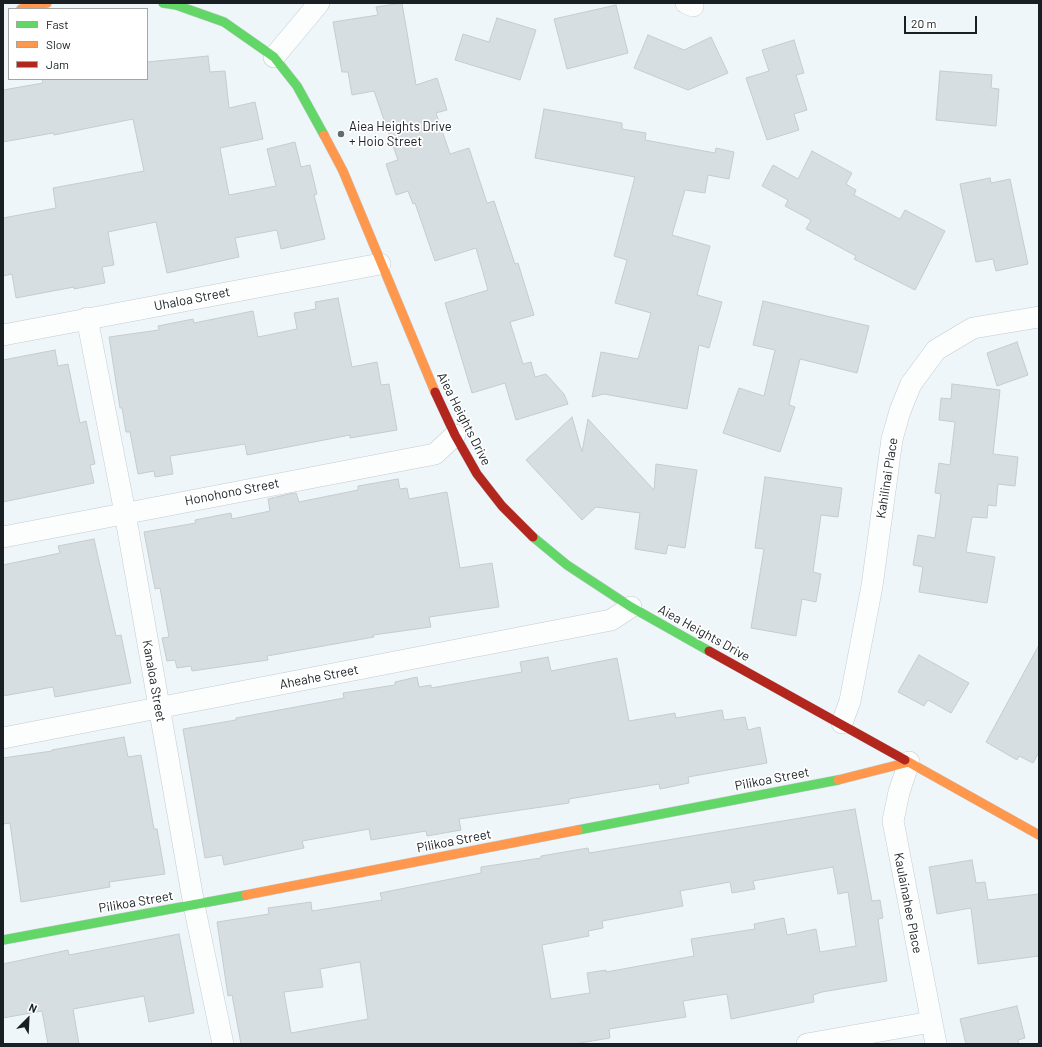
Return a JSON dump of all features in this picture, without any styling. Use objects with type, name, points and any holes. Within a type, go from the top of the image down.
[{"type":"street","points":[[25,8],[47,3]]},
{"type":"street","name":"Aiea Heights Drive","points":[[163,3],[176,5],[224,22],[274,57],[297,86],[339,164],[380,264],[455,435],[477,474],[502,506],[534,538],[567,565],[631,607],[1039,835]]},
{"type":"street","points":[[274,57],[319,3]]},
{"type":"street","name":"Uhaloa Street","points":[[3,335],[86,318],[380,264]]},
{"type":"street","name":"Kahilinai Place","points":[[842,724],[850,701],[872,586],[892,439],[900,411],[911,384],[936,350],[973,328],[1039,316]]},
{"type":"street","name":"Kanaloa Street","points":[[86,318],[125,513],[194,905],[223,1044]]},
{"type":"street","name":"Honohono Street","points":[[3,537],[435,454],[455,435]]},
{"type":"street","name":"Aheahe Street","points":[[3,738],[611,620],[631,607]]},
{"type":"street","name":"Pilikoa Street","points":[[3,940],[194,905],[827,782],[909,762]]},
{"type":"street","name":"Kaulainahee Place","points":[[909,762],[899,792],[893,821],[936,1044]]},
{"type":"street","points":[[807,1044],[931,1022]]},
{"type":"building","points":[[402,3],[416,85],[437,78],[447,110],[436,113],[450,154],[469,148],[487,203],[494,201],[515,264],[518,263],[534,315],[510,322],[523,364],[531,362],[535,377],[546,374],[564,394],[568,404],[516,420],[505,383],[472,393],[445,303],[488,290],[476,248],[435,261],[415,203],[413,204],[408,191],[396,195],[386,164],[398,160],[374,91],[352,95],[348,72],[342,72],[333,22],[378,15],[376,7]]},
{"type":"building","points":[[616,5],[628,53],[567,69],[554,19]]},
{"type":"building","points":[[497,18],[536,30],[520,80],[455,60],[463,34],[489,42]]},
{"type":"building","points":[[648,35],[684,50],[711,37],[728,73],[688,90],[634,68]]},
{"type":"building","points":[[794,40],[804,73],[796,75],[807,110],[794,114],[799,130],[767,140],[746,78],[769,71],[762,50]]},
{"type":"building","points":[[208,56],[210,72],[225,71],[229,108],[255,102],[263,139],[220,148],[229,195],[276,186],[267,149],[295,142],[301,167],[310,165],[317,194],[314,195],[325,239],[281,249],[277,230],[235,238],[239,257],[167,273],[156,222],[108,232],[114,265],[102,267],[105,283],[74,289],[74,287],[16,298],[12,274],[3,276],[3,218],[56,208],[53,188],[144,171],[133,119],[54,135],[53,133],[3,142],[3,90],[43,83],[42,80],[148,80],[148,62]]},
{"type":"building","points":[[940,71],[992,75],[991,88],[999,89],[996,126],[936,120]]},
{"type":"building","points":[[544,109],[622,123],[622,129],[646,133],[645,140],[715,153],[716,148],[734,152],[729,179],[708,175],[705,193],[685,190],[672,235],[710,246],[697,295],[722,302],[709,348],[699,345],[687,409],[604,394],[592,397],[601,352],[638,359],[651,313],[615,303],[627,260],[614,256],[635,177],[535,158]]},
{"type":"building","points":[[812,151],[852,173],[846,184],[856,190],[854,195],[900,219],[905,210],[945,231],[915,290],[854,259],[856,256],[806,229],[811,220],[785,206],[788,200],[762,186],[773,165],[798,179]]},
{"type":"building","points":[[990,178],[991,183],[1010,179],[1028,264],[996,271],[993,259],[976,262],[960,184]]},
{"type":"building","points":[[338,298],[352,367],[377,362],[381,385],[389,384],[397,430],[350,438],[350,435],[247,455],[245,444],[170,456],[173,474],[155,477],[154,471],[138,474],[130,432],[126,432],[122,408],[120,408],[109,337],[159,330],[158,326],[193,319],[194,323],[253,311],[258,337],[297,329],[294,313],[316,309],[315,302]]},
{"type":"building","points":[[763,301],[869,326],[857,373],[800,359],[789,405],[795,407],[780,452],[723,433],[739,388],[764,396],[775,350],[753,345]]},
{"type":"building","points":[[1017,342],[1028,375],[997,386],[987,353]]},
{"type":"building","points":[[55,350],[58,366],[68,364],[80,423],[86,421],[95,464],[90,465],[94,483],[3,502],[3,360]]},
{"type":"building","points":[[952,384],[1000,390],[993,454],[1018,457],[1015,486],[998,484],[996,506],[988,505],[987,518],[972,517],[966,552],[995,557],[987,603],[919,592],[923,567],[913,565],[918,535],[935,538],[941,494],[935,493],[939,463],[950,465],[955,422],[939,420],[941,398],[951,399]]},
{"type":"building","points":[[572,417],[582,452],[588,419],[654,490],[656,464],[697,470],[685,548],[668,545],[666,554],[635,549],[640,513],[596,507],[582,520],[526,460]]},
{"type":"building","points":[[765,477],[842,488],[838,517],[821,515],[813,572],[821,574],[816,602],[802,599],[796,636],[751,628],[764,549],[755,548]]},
{"type":"building","points":[[398,479],[400,489],[407,488],[409,499],[447,492],[460,568],[492,563],[499,607],[429,617],[431,627],[373,635],[374,637],[267,656],[268,660],[192,671],[191,666],[177,668],[175,660],[167,661],[162,638],[169,637],[160,588],[155,589],[144,532],[196,523],[195,520],[231,513],[232,519],[270,511],[268,499],[289,494],[296,493],[299,502],[358,490],[358,486]]},
{"type":"building","points":[[94,539],[116,636],[121,635],[131,683],[55,697],[53,687],[3,696],[3,565],[60,553],[58,546]]},
{"type":"building","points":[[1039,645],[1039,752],[1033,763],[1019,756],[1017,760],[986,742]]},
{"type":"building","points":[[919,655],[969,683],[951,713],[928,700],[924,706],[898,692]]},
{"type":"building","points":[[548,657],[551,671],[617,658],[629,721],[675,713],[676,718],[722,710],[724,720],[745,717],[748,730],[760,727],[767,763],[688,777],[689,783],[660,789],[659,784],[569,799],[569,803],[459,819],[461,830],[427,836],[426,831],[371,840],[369,829],[302,841],[304,848],[224,865],[222,855],[205,858],[183,729],[344,698],[343,693],[395,685],[395,682],[417,677],[419,687],[431,685],[431,688],[522,672],[520,662]]},
{"type":"building","points":[[124,737],[128,757],[141,755],[154,829],[157,829],[165,874],[109,882],[110,887],[21,902],[10,823],[3,824],[3,758],[52,751]]},
{"type":"building","points":[[855,809],[872,901],[880,900],[883,918],[878,919],[887,981],[822,992],[813,995],[814,1002],[731,1019],[727,994],[683,1001],[686,1017],[609,1029],[610,1038],[574,1044],[241,1044],[232,995],[228,996],[217,922],[269,914],[268,908],[311,902],[312,911],[382,900],[380,893],[481,873],[481,867],[541,858],[541,856],[588,848],[589,853]],"holes":[[[833,867],[838,894],[848,892],[856,946],[820,952],[816,929],[787,935],[784,918],[754,924],[755,929],[691,939],[694,956],[606,972],[606,970],[587,973],[590,993],[551,999],[542,945],[589,936],[588,931],[603,928],[602,921],[683,906],[680,891],[730,882],[732,893],[755,889],[753,881]],[[360,962],[368,1019],[291,1033],[284,992],[323,987],[320,969]]]},
{"type":"building","points":[[972,860],[976,883],[985,882],[988,900],[1039,894],[1039,956],[978,964],[971,908],[937,914],[929,867]]},
{"type":"building","points":[[179,934],[194,1013],[149,1022],[144,996],[73,1009],[79,1044],[48,1044],[42,1011],[3,1018],[3,964],[68,950],[69,955]]},
{"type":"building","points":[[1017,1006],[1025,1038],[1018,1040],[1019,1044],[966,1044],[960,1019]]},
{"type":"traffic: fast","points":[[163,3],[176,5],[224,22],[274,57],[297,86],[324,135]]},
{"type":"traffic: fast","points":[[533,537],[567,565],[631,607],[709,651]]},
{"type":"traffic: fast","points":[[578,830],[838,780]]},
{"type":"traffic: fast","points":[[3,940],[246,895]]},
{"type":"traffic: slow","points":[[25,8],[47,3]]},
{"type":"traffic: slow","points":[[324,135],[343,171],[435,392]]},
{"type":"traffic: slow","points":[[905,760],[1039,835]]},
{"type":"traffic: slow","points":[[838,780],[909,762]]},
{"type":"traffic: slow","points":[[246,895],[578,830]]},
{"type":"traffic: jam","points":[[435,392],[455,435],[477,474],[502,506],[533,537]]},
{"type":"traffic: jam","points":[[709,651],[905,760]]},
{"type":"place","name":"Aiea Heights Drive + Hoio Street","points":[[341,134]]}]
